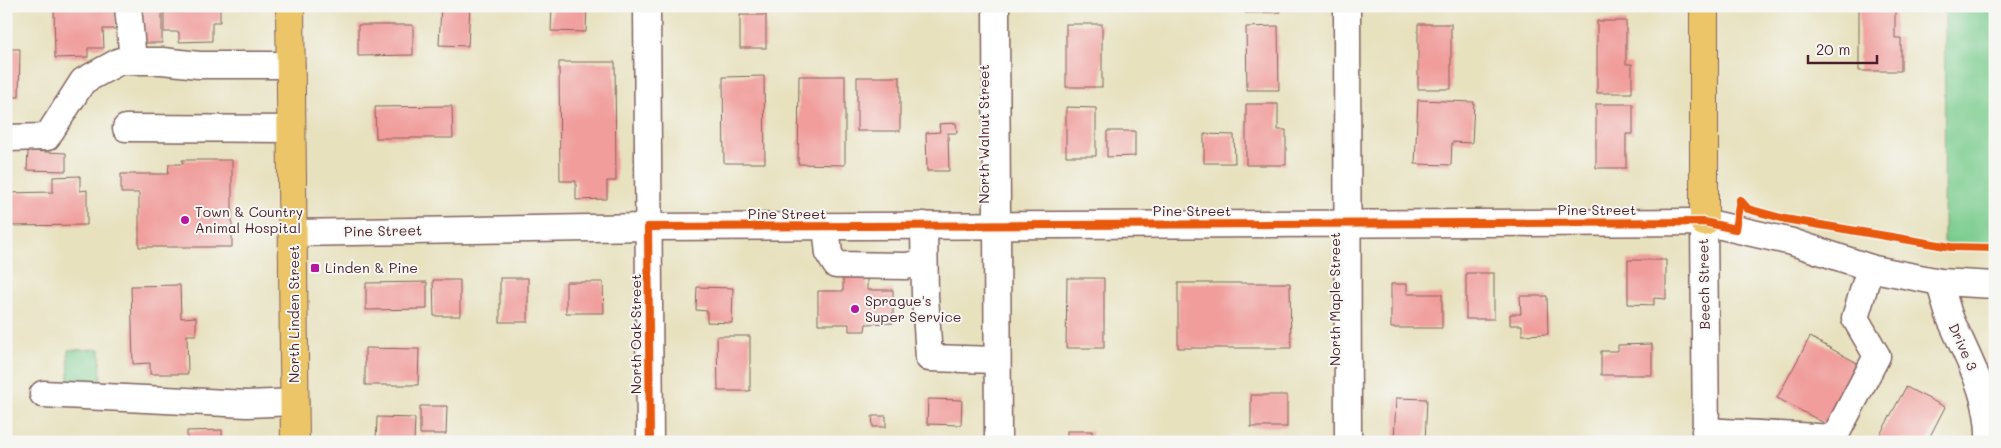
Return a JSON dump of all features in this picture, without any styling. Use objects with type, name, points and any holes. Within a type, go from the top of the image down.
[{"type":"main road","name":"North Linden Street","points":[[290,6],[295,442]]},
{"type":"main road","name":"Beech Street","points":[[1704,6],[1704,222]]},
{"type":"street","points":[[128,6],[133,61]]},
{"type":"street","name":"North Oak Street","points":[[647,6],[650,442]]},
{"type":"street","name":"North Walnut Street","points":[[996,6],[998,442]]},
{"type":"street","name":"North Maple Street","points":[[1348,6],[1348,442]]},
{"type":"street","points":[[6,138],[47,137],[83,82],[120,61],[162,61],[199,66],[290,65]]},
{"type":"street","points":[[126,128],[292,128]]},
{"type":"street","name":"Pine Street","points":[[293,233],[648,227],[1704,222],[1792,242],[1870,268],[1940,282],[1995,286]]},
{"type":"street","name":"Beech Street","points":[[1704,222],[1706,436]]},
{"type":"street","points":[[924,225],[924,263],[930,358],[998,360]]},
{"type":"street","points":[[826,226],[829,254],[836,265],[906,266],[924,263]]},
{"type":"street","points":[[1706,436],[1788,439],[1834,438],[1877,356],[1856,318],[1870,268]]},
{"type":"street","name":"Drive 3","points":[[1940,282],[1950,318],[1982,390],[1990,425],[1989,442]]},
{"type":"street","points":[[43,394],[247,404],[295,402]]},
{"type":"green space","points":[[1945,6],[1995,6],[1995,247],[1944,245]]},
{"type":"green space","points":[[100,349],[101,381],[69,382],[68,350]]},
{"type":"building","points":[[54,6],[116,6],[116,29],[103,29],[104,48],[88,48],[88,57],[55,58]]},
{"type":"building","points":[[141,6],[162,6],[162,43],[142,43]]},
{"type":"building","points":[[186,6],[220,6],[220,22],[212,22],[212,41],[179,42],[179,32],[164,32],[164,12],[186,12]]},
{"type":"building","points":[[441,6],[470,6],[468,46],[439,45]]},
{"type":"building","points":[[552,6],[587,6],[586,32],[551,31]]},
{"type":"building","points":[[1244,6],[1280,6],[1280,12],[1245,13]]},
{"type":"building","points":[[1599,6],[1633,6],[1633,10],[1599,10]]},
{"type":"building","points":[[1859,6],[1895,6],[1895,38],[1901,38],[1901,71],[1859,71]]},
{"type":"building","points":[[740,15],[766,15],[766,48],[740,48]]},
{"type":"building","points":[[1597,21],[1626,21],[1626,64],[1632,64],[1632,93],[1597,93]]},
{"type":"building","points":[[1066,24],[1102,24],[1102,87],[1066,87]]},
{"type":"building","points":[[1418,24],[1451,24],[1451,89],[1418,89]]},
{"type":"building","points":[[358,25],[413,25],[413,55],[358,56]]},
{"type":"building","points":[[1278,26],[1279,90],[1247,90],[1246,27]]},
{"type":"building","points":[[6,49],[20,49],[19,97],[6,97]]},
{"type":"building","points":[[559,62],[615,62],[616,181],[607,181],[607,199],[576,200],[576,181],[560,181]]},
{"type":"building","points":[[764,76],[765,163],[724,163],[723,77]]},
{"type":"building","points":[[799,76],[845,76],[845,165],[798,164]]},
{"type":"building","points":[[857,77],[900,77],[900,131],[857,131]]},
{"type":"building","points":[[1418,100],[1474,102],[1472,143],[1452,142],[1451,165],[1415,164]]},
{"type":"building","points":[[1246,104],[1278,104],[1278,130],[1286,130],[1286,165],[1246,165]]},
{"type":"building","points":[[1596,104],[1633,104],[1633,134],[1626,134],[1626,168],[1596,168]]},
{"type":"building","points":[[452,106],[453,138],[376,138],[375,107]]},
{"type":"building","points":[[1066,107],[1096,108],[1096,156],[1066,156]]},
{"type":"building","points":[[956,123],[957,133],[948,133],[949,171],[927,171],[926,133],[940,132],[939,124]]},
{"type":"building","points":[[1107,131],[1135,131],[1135,156],[1107,157]]},
{"type":"building","points":[[1204,134],[1234,135],[1235,163],[1204,163]]},
{"type":"building","points":[[28,151],[66,153],[66,171],[27,170]]},
{"type":"building","name":"Town & Country Animal Hospital","points":[[182,160],[232,160],[232,247],[139,247],[139,193],[121,193],[121,174],[168,174],[169,164],[183,164]]},
{"type":"building","points":[[80,176],[80,191],[87,190],[87,225],[6,226],[6,193],[53,192],[53,177]]},
{"type":"building","points":[[1628,260],[1666,260],[1666,299],[1654,298],[1654,305],[1628,304]]},
{"type":"building","name":"Sprague's Super Service","points":[[843,272],[867,272],[867,290],[893,290],[893,323],[866,324],[865,331],[849,331],[849,324],[818,324],[818,291],[843,291]]},
{"type":"building","points":[[1466,273],[1494,273],[1494,319],[1466,319]]},
{"type":"building","points":[[500,278],[528,278],[528,322],[500,322]]},
{"type":"building","points":[[1067,278],[1104,278],[1104,348],[1066,348]]},
{"type":"building","points":[[433,280],[460,280],[460,316],[434,316]]},
{"type":"building","points":[[427,282],[427,309],[366,310],[366,283]]},
{"type":"building","points":[[566,282],[603,282],[604,313],[566,313]]},
{"type":"building","points":[[1178,283],[1290,283],[1291,348],[1178,348]]},
{"type":"building","points":[[1391,284],[1407,284],[1407,294],[1442,294],[1442,328],[1391,328]]},
{"type":"building","points":[[180,285],[181,318],[196,317],[196,335],[187,335],[188,374],[150,374],[150,363],[133,364],[131,286]]},
{"type":"building","points":[[697,287],[733,288],[732,323],[707,322],[707,311],[696,310]]},
{"type":"building","points":[[1520,296],[1547,296],[1548,334],[1522,335],[1522,325],[1510,325],[1510,314],[1521,314]]},
{"type":"building","points":[[717,336],[750,336],[750,391],[718,391]]},
{"type":"building","points":[[1810,337],[1859,364],[1828,425],[1777,398]]},
{"type":"building","points":[[1652,344],[1652,375],[1601,375],[1601,351],[1618,351],[1618,345]]},
{"type":"building","points":[[365,348],[419,349],[418,385],[365,385]]},
{"type":"building","points":[[1906,387],[1945,407],[1927,442],[1876,442]]},
{"type":"building","points":[[1251,395],[1287,395],[1287,427],[1251,427]]},
{"type":"building","points":[[1396,398],[1427,399],[1425,442],[1394,442]]},
{"type":"building","points":[[928,399],[962,400],[961,425],[927,424]]},
{"type":"building","points":[[420,406],[447,406],[446,434],[420,434]]},
{"type":"building","points":[[872,416],[886,416],[886,427],[873,427]]},
{"type":"building","points":[[377,417],[415,418],[414,442],[376,442]]},
{"type":"building","points":[[222,430],[222,442],[187,442],[187,431]]},
{"type":"building","points":[[1067,431],[1092,431],[1092,442],[1067,442]]},
{"type":"cycle path","points":[[1740,200],[1748,209],[1785,219],[1951,247],[1995,248]]},
{"type":"cycle path","points":[[650,442],[648,227],[1704,222],[1735,229],[1740,200]]},
{"type":"place","name":"Town & Country Animal Hospital","points":[[185,220]]},
{"type":"place","name":"Linden & Pine","points":[[315,268]]},
{"type":"place","name":"Sprague's Super Service","points":[[855,309]]}]
